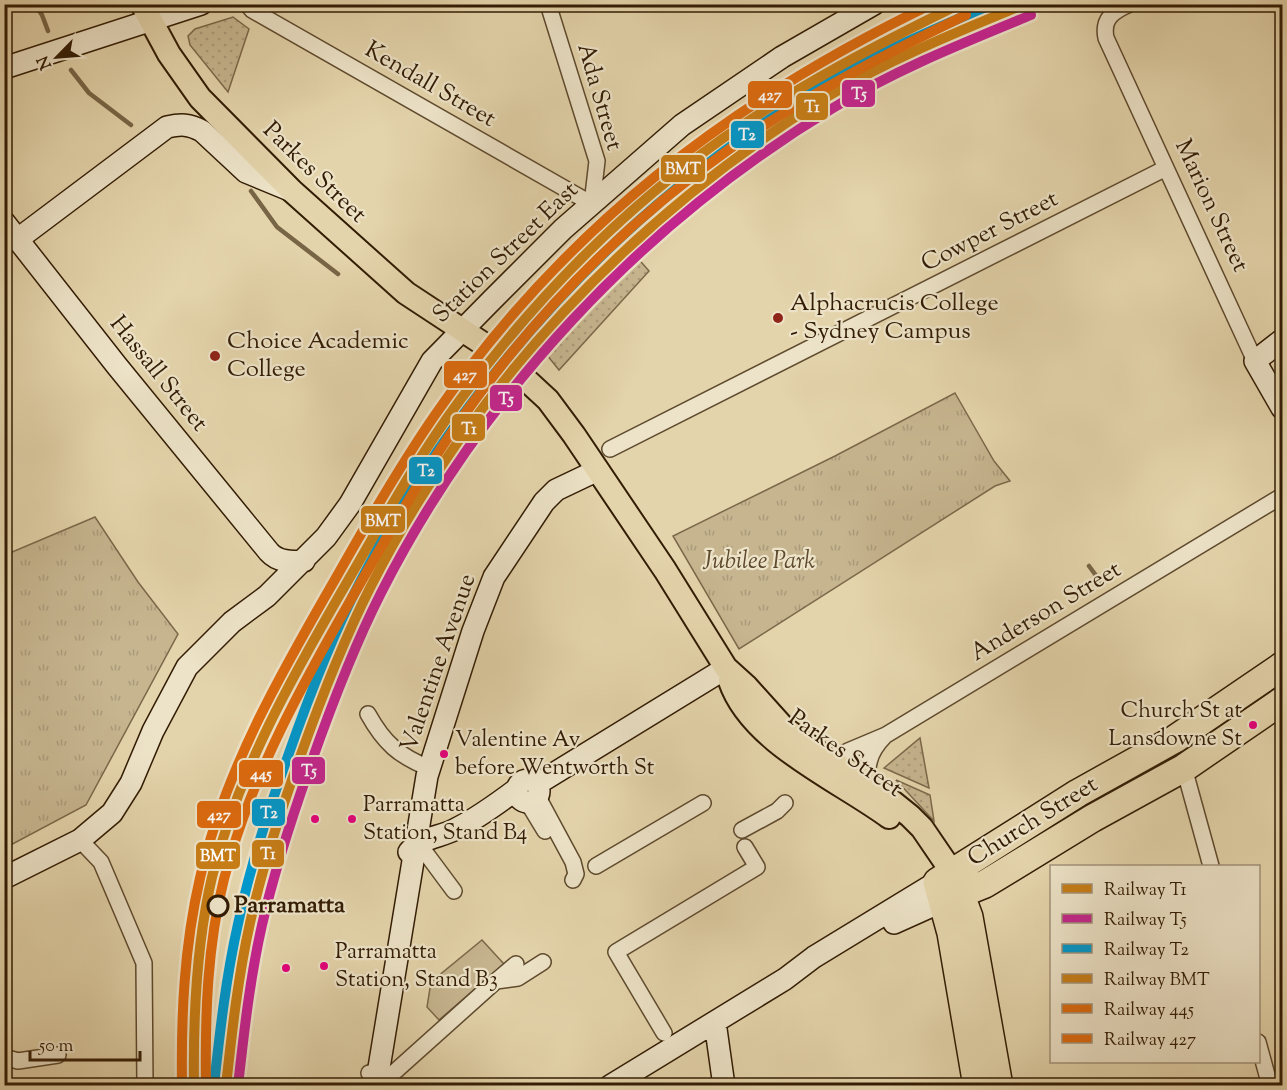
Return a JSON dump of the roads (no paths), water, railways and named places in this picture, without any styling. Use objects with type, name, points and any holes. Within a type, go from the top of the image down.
[{"type":"highway","name":"Church Street","points":[[953,893],[1078,793],[1175,739],[1282,666]]},
{"type":"highway","name":"Church Street","points":[[953,893],[985,884],[1093,818],[1184,768],[1282,701]]},
{"type":"highway","points":[[953,893],[951,933],[977,1086]]},
{"type":"highway","points":[[953,893],[999,1086]]},
{"type":"main road","name":"Parkes Street","points":[[147,13],[169,54],[201,98],[292,191],[406,292],[485,345]]},
{"type":"main road","name":"Parkes Street","points":[[521,375],[554,408],[665,570],[726,668],[735,695],[769,735],[796,756],[867,801],[901,827],[953,893]]},
{"type":"main road","name":"Parkes Street","points":[[726,668],[747,687],[783,727],[890,798],[922,828],[953,893]]},
{"type":"street","points":[[4,68],[147,13],[201,4]]},
{"type":"street","name":"Kendall Street","points":[[247,4],[252,10],[592,204]]},
{"type":"street","name":"Ada Street","points":[[548,4],[597,161],[592,204]]},
{"type":"street","name":"Station Street East","points":[[4,878],[80,840],[112,813],[123,798],[162,714],[187,667],[232,622],[267,596],[326,537],[350,504],[432,362],[463,330],[563,230],[682,124],[782,57],[874,4]]},
{"type":"street","name":"Marion Street","points":[[1130,4],[1114,12],[1105,22],[1105,33],[1109,45],[1255,361],[1282,408]]},
{"type":"street","points":[[11,244],[167,127],[180,124],[202,131],[246,172],[292,191]]},
{"type":"street","name":"Cowper Street","points":[[610,449],[1166,168]]},
{"type":"street","name":"Hassall Street","points":[[4,222],[11,244],[117,366],[273,557],[292,562],[304,561]]},
{"type":"street","points":[[1255,361],[1282,340]]},
{"type":"street","points":[[1255,361],[1282,350]]},
{"type":"street","name":"Valentine Avenue","points":[[372,1080],[393,973],[422,850],[420,817],[429,768],[456,680],[495,577],[544,502],[556,490],[598,470]]},
{"type":"street","name":"Anderson Street","points":[[831,761],[886,735],[1282,496]]},
{"type":"street","points":[[454,891],[422,850],[448,843],[529,795],[726,668]]},
{"type":"street","points":[[368,714],[382,737],[392,748],[411,761],[429,768]]},
{"type":"street","points":[[869,783],[867,770],[871,755],[886,735]]},
{"type":"street","points":[[1184,768],[1210,865]]},
{"type":"street","points":[[596,866],[703,802]]},
{"type":"street","points":[[742,830],[777,811],[785,803]]},
{"type":"street","points":[[80,840],[101,862],[144,963],[145,1086]]},
{"type":"street","points":[[664,1033],[616,952],[757,867],[745,847]]},
{"type":"street","name":"Church Street","points":[[610,1086],[785,979],[820,969],[898,921],[953,893]]},
{"type":"street","points":[[496,981],[518,978],[543,962]]},
{"type":"street","points":[[372,1080],[390,1076],[516,964]]},
{"type":"street","points":[[715,1022],[724,1086]]},
{"type":"street","points":[[1260,1049],[1270,1086]]},
{"type":"street","points":[[4,1057],[18,1061],[58,1055]]},
{"type":"waterway","points":[[35,4],[48,31]]},
{"type":"waterway","points":[[71,70],[89,93],[131,125]]},
{"type":"waterway","points":[[251,191],[277,227],[338,274]]},
{"type":"waterway","points":[[1089,566],[1100,581]]},
{"type":"tunnel","points":[[485,345],[521,375]]},
{"type":"rail line","name":"427","points":[[182,1086],[183,1008],[190,930],[200,878],[224,799],[257,722],[296,648],[384,494],[435,415],[485,348],[539,286],[595,229],[656,176],[720,128],[787,83],[858,42],[932,4]]},
{"type":"rail line","name":"BMT","points":[[194,1086],[195,1007],[202,928],[212,877],[236,800],[269,726],[306,654],[400,490],[444,422],[488,363],[549,292],[614,227],[649,196],[722,139],[779,101],[868,50],[960,4]]},
{"type":"rail line","name":"T2","points":[[214,1085],[227,984],[243,903],[267,818],[296,734],[350,601],[402,506],[449,434],[501,366],[557,301],[618,240],[682,184],[750,132],[842,74],[927,32],[993,4]]},
{"type":"rail line","name":"T1","points":[[226,1086],[239,984],[255,902],[278,820],[307,738],[341,651],[370,588],[411,514],[457,443],[508,376],[564,312],[624,252],[687,196],[755,145],[849,84],[923,47],[1025,4]]},
{"type":"rail line","name":"445","points":[[206,1086],[207,1007],[211,955],[218,904],[235,840],[264,766],[318,658],[404,508],[454,429],[483,389],[547,312],[616,242],[691,177],[759,129],[817,93],[966,15]]},
{"type":"rail line","name":"T5","points":[[238,1086],[245,1025],[262,925],[283,846],[333,702],[381,593],[422,520],[467,449],[518,382],[573,319],[633,260],[696,204],[763,154],[857,94],[930,58],[1031,15]]},
{"type":"place","name":"Alphacrucis College - Sydney Campus","points":[[778,318]]},
{"type":"place","name":"Choice Academic College","points":[[215,356]]},
{"type":"place","name":"Church St at Lansdowne St","points":[[1253,725]]},
{"type":"place","name":"Valentine Av before Wentworth St","points":[[444,754]]},
{"type":"place","name":"Parramatta Station, Stand B4","points":[[352,819]]},
{"type":"place","name":"Parramatta","points":[[218,906]]},
{"type":"place","name":"Parramatta Station, Stand B3","points":[[324,966]]},
{"type":"park label","name":"Jubilee Park","points":[[759,562]]}]
